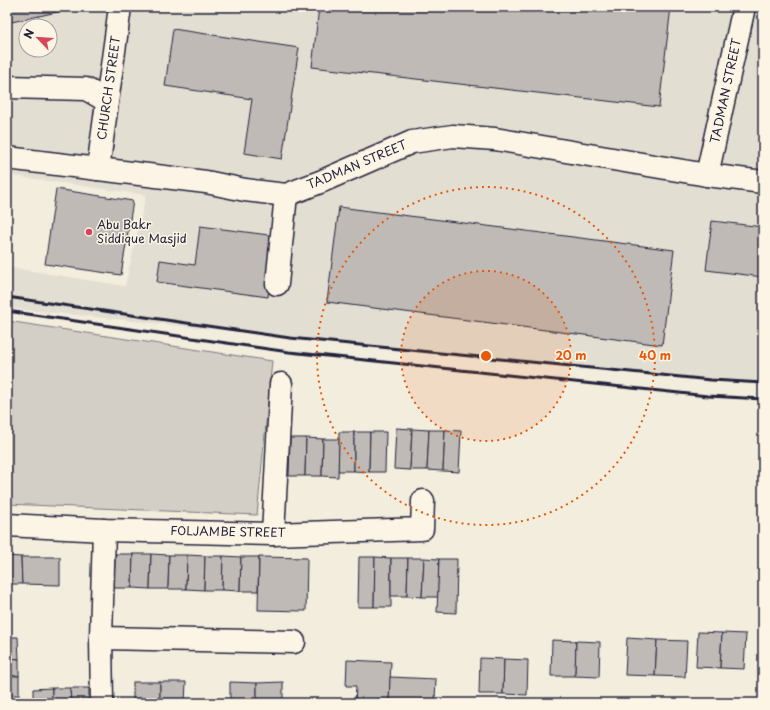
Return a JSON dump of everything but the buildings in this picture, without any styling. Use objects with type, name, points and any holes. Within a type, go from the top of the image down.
[{"type":"street","name":"CHURCH STREET","points":[[98,168],[120,7]]},
{"type":"street","name":"TADMAN STREET","points":[[707,175],[744,7]]},
{"type":"street","points":[[7,87],[86,89],[107,101]]},
{"type":"street","name":"TADMAN STREET","points":[[7,158],[206,182],[245,190],[286,195],[412,142],[453,136],[495,139],[707,175],[763,182]]},
{"type":"street","points":[[277,284],[286,195]]},
{"type":"street","points":[[273,534],[281,384]]},
{"type":"street","name":"FOLJAMBE STREET","points":[[7,525],[104,530],[273,534],[422,529],[423,501]]},
{"type":"street","points":[[102,703],[101,638],[104,530]]},
{"type":"street","points":[[101,638],[294,642]]},
{"type":"shaded area","points":[[7,7],[763,7],[763,383],[711,380],[7,308],[7,267],[125,286],[146,195],[7,175]]},
{"type":"shaded area","points":[[7,321],[272,361],[257,515],[7,504]]},
{"type":"railway","points":[[7,297],[290,338],[711,380],[763,383]]},
{"type":"railway","points":[[7,311],[289,352],[708,396],[763,399]]},
{"type":"place","name":"Abu Bakr Siddique Masjid","points":[[89,232]]}]
